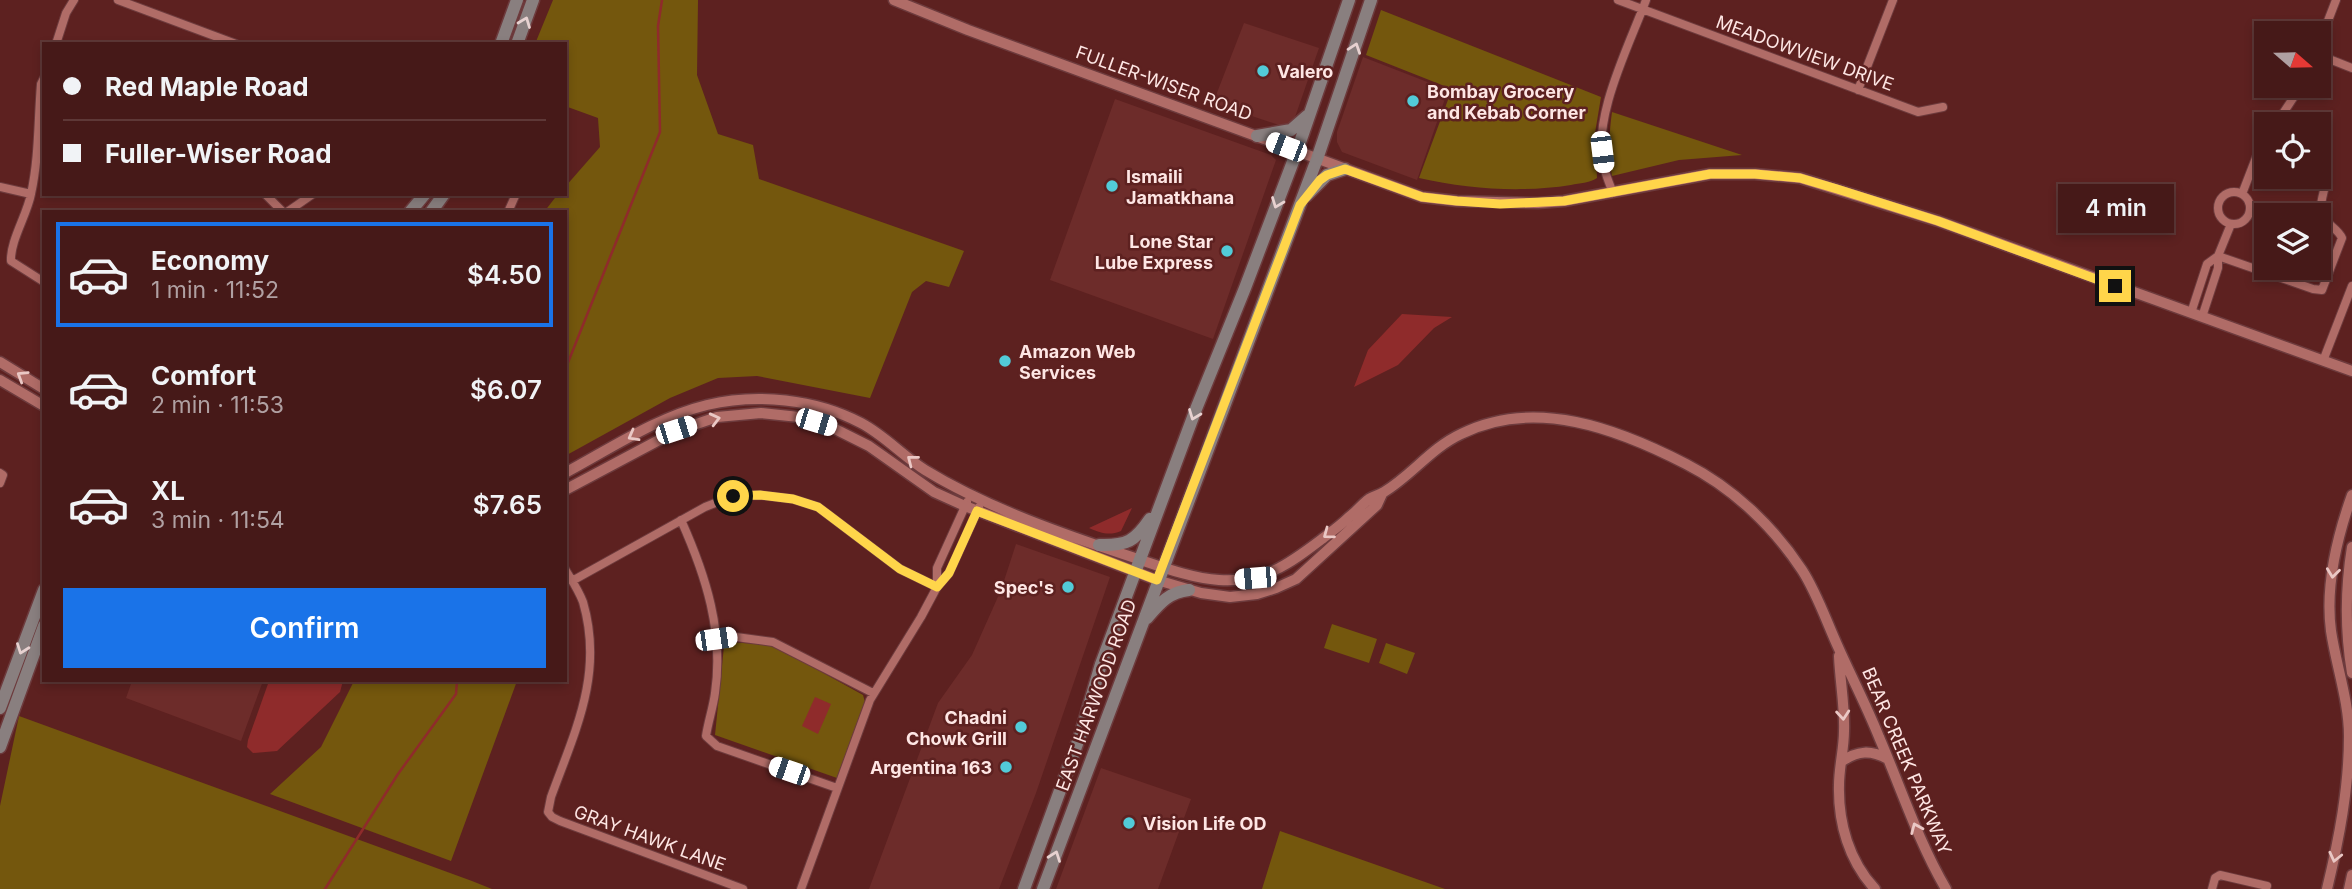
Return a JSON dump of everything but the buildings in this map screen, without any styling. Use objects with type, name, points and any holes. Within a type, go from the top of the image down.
[{"type":"main road","points":[[502,42],[517,0]]},
{"type":"main road","points":[[518,42],[533,0]]},
{"type":"main road","name":"EAST HARWOOD ROAD","points":[[1024,889],[1082,733],[1101,663],[1297,151],[1349,0]]},
{"type":"main road","name":"EAST HARWOOD ROAD","points":[[1043,889],[1317,159],[1371,0]]},
{"type":"main road","points":[[1257,136],[1290,130],[1310,113]]},
{"type":"main road","points":[[1300,205],[1320,180],[1345,169]]},
{"type":"main road","points":[[412,210],[423,196]]},
{"type":"main road","points":[[1245,288],[1265,297]]},
{"type":"main road","points":[[1099,545],[1119,546],[1139,535],[1150,520],[1168,484]]},
{"type":"main road","points":[[1140,626],[1166,597],[1178,591],[1189,590]]},
{"type":"main road","points":[[0,747],[4,704],[42,596]]},
{"type":"main road","points":[[4,704],[42,630]]},
{"type":"main road","points":[[1046,828],[1063,834]]},
{"type":"street","points":[[57,42],[66,13],[74,0]]},
{"type":"street","points":[[118,0],[132,2],[231,42]]},
{"type":"street","name":"MEADOWVIEW DRIVE","points":[[1618,0],[1644,5],[1918,112],[1943,107]]},
{"type":"street","points":[[1858,90],[1893,0]]},
{"type":"street","points":[[2328,21],[2336,0]]},
{"type":"street","name":"FULLER-WISER ROAD","points":[[899,1],[968,30],[1422,197],[1457,201],[1538,203],[1613,193],[1662,181],[1710,174],[1800,178],[1938,221],[2352,371]]},
{"type":"street","points":[[1613,193],[1603,167],[1602,130],[1606,107],[1644,5]]},
{"type":"street","points":[[2331,60],[2352,68]]},
{"type":"street","points":[[42,109],[32,194],[10,251],[11,261],[42,281]]},
{"type":"street","points":[[2242,194],[2254,163]]},
{"type":"street","points":[[0,187],[32,194]]},
{"type":"street","points":[[2218,256],[2322,290],[2342,238],[2337,229],[2323,217],[2321,210],[2325,189]]},
{"type":"street","points":[[2227,194],[2242,194],[2248,200],[2250,213],[2242,222],[2231,224],[2220,215],[2218,205],[2227,194]]},
{"type":"street","points":[[267,196],[283,210]]},
{"type":"street","points":[[288,210],[310,196]]},
{"type":"street","points":[[2197,315],[2207,264],[2218,256],[2231,224]]},
{"type":"street","points":[[2323,361],[2352,286]]},
{"type":"street","points":[[0,362],[42,388]]},
{"type":"street","points":[[0,380],[42,405]]},
{"type":"street","name":"BEAR CREEK PARKWAY","points":[[567,473],[680,414],[707,405],[750,398],[784,400],[820,407],[862,424],[924,469],[983,499],[1015,514],[1099,545],[1138,566],[1157,580],[1216,596],[1244,596],[1276,588],[1296,579],[1377,505],[1382,494]]},
{"type":"street","name":"BEAR CREEK PARKWAY","points":[[567,490],[676,430],[718,417],[761,413],[799,417],[833,428],[869,446],[934,492],[977,511],[1138,566],[1163,567],[1221,581],[1255,578],[1289,564],[1371,498],[1382,494],[1436,448],[1461,433],[1486,424],[1524,416],[1570,420],[1613,432],[1689,466],[1744,503],[1778,538],[1804,573],[1916,828],[1946,889]]},
{"type":"street","points":[[937,587],[937,568],[971,493]]},
{"type":"street","points":[[567,572],[572,581],[705,507],[733,496],[760,495],[793,499],[818,507],[900,569],[937,587]]},
{"type":"street","points":[[2328,889],[2349,775],[2349,734],[2331,628],[2330,595],[2340,529],[2352,495]]},
{"type":"street","points":[[801,889],[873,694],[937,587],[949,573],[983,499]]},
{"type":"street","points":[[681,520],[700,563],[715,618],[715,692],[706,736],[717,746],[837,788]]},
{"type":"street","points":[[2352,547],[2346,629],[2352,673]]},
{"type":"street","name":"GRAY HAWK LANE","points":[[572,581],[582,600],[591,643],[589,683],[583,710],[548,812],[560,821],[743,889]]},
{"type":"street","points":[[2331,628],[2346,629]]},
{"type":"street","points":[[716,639],[736,636],[773,642],[873,694]]},
{"type":"street","name":"BEAR CREEK PARKWAY","points":[[1838,647],[1844,730],[1839,788],[1843,824],[1850,851],[1864,877],[1875,889]]},
{"type":"street","points":[[1841,762],[1856,753],[1866,752],[1876,753],[1888,760]]},
{"type":"street","points":[[2212,889],[2215,878],[2226,874],[2267,886]]},
{"type":"street","points":[[2349,889],[2352,875]]},
{"type":"shaded area","points":[[553,0],[698,0],[697,75],[718,134],[753,145],[759,179],[964,251],[949,287],[926,281],[912,292],[870,398],[757,376],[718,378],[670,398],[567,455],[567,210],[546,210],[556,196],[567,196],[567,185],[600,147],[598,118],[567,107],[567,42],[536,42]]},
{"type":"shaded area","points":[[1381,10],[1601,97],[1595,133],[1597,178],[1571,185],[1514,189],[1457,185],[1419,178],[1452,89],[1366,55]]},
{"type":"shaded area","points":[[1244,23],[1319,48],[1294,120],[1282,126],[1213,103]]},
{"type":"shaded area","points":[[1363,57],[1448,90],[1417,180],[1342,152],[1337,142],[1337,132]]},
{"type":"shaded area","points":[[1115,99],[1271,155],[1276,160],[1213,339],[1050,280]]},
{"type":"shaded area","points":[[1612,112],[1742,155],[1679,160],[1612,176],[1609,144]]},
{"type":"shaded area","points":[[1402,314],[1452,317],[1434,328],[1398,365],[1354,387],[1368,350]]},
{"type":"shaded area","points":[[1132,508],[1121,531],[1105,533],[1089,528]]},
{"type":"shaded area","points":[[1016,544],[1110,577],[1036,793],[999,889],[869,889],[938,703],[972,655],[1001,590]]},
{"type":"shaded area","points":[[1332,624],[1377,639],[1369,663],[1324,648]]},
{"type":"shaded area","points":[[729,642],[773,645],[863,695],[865,702],[837,778],[715,735],[724,646]]},
{"type":"shaded area","points":[[1386,643],[1415,653],[1407,674],[1379,663]]},
{"type":"shaded area","points":[[132,682],[263,682],[241,741],[126,698]]},
{"type":"shaded area","points":[[269,682],[343,682],[340,692],[277,751],[253,753],[247,747]]},
{"type":"shaded area","points":[[354,682],[517,682],[451,861],[270,794],[321,747]]},
{"type":"shaded area","points":[[815,697],[831,704],[818,734],[802,726]]},
{"type":"shaded area","points":[[19,716],[492,889],[0,889],[0,806]]},
{"type":"shaded area","points":[[1101,768],[1191,799],[1158,889],[1056,889]]},
{"type":"shaded area","points":[[1280,831],[1445,889],[1262,889]]},
{"type":"waterway","points":[[567,365],[660,132],[658,26],[662,0]]},
{"type":"waterway","points":[[325,889],[398,774],[456,694],[457,682]]},
{"type":"place","name":"Valero","points":[[1263,71]]},
{"type":"place","name":"Bombay Grocery and Kebab Corner","points":[[1413,101]]},
{"type":"place","name":"Ismaili Jamatkhana","points":[[1112,186]]},
{"type":"place","name":"Lone Star Lube Express","points":[[1227,251]]},
{"type":"place","name":"Amazon Web Services","points":[[1005,361]]},
{"type":"place","name":"Spec's","points":[[1068,587]]},
{"type":"place","name":"Chadni Chowk Grill","points":[[1021,727]]},
{"type":"place","name":"Argentina 163","points":[[1006,767]]},
{"type":"place","name":"Vision Life OD","points":[[1129,823]]},
{"type":"route","points":[[733,496],[760,495],[793,499],[818,507],[900,569],[937,587],[949,573],[977,511],[1157,580],[1300,205],[1320,180],[1345,169],[1422,197],[1500,204],[1564,201],[1710,174],[1800,178],[1938,221],[2115,286]]}]
